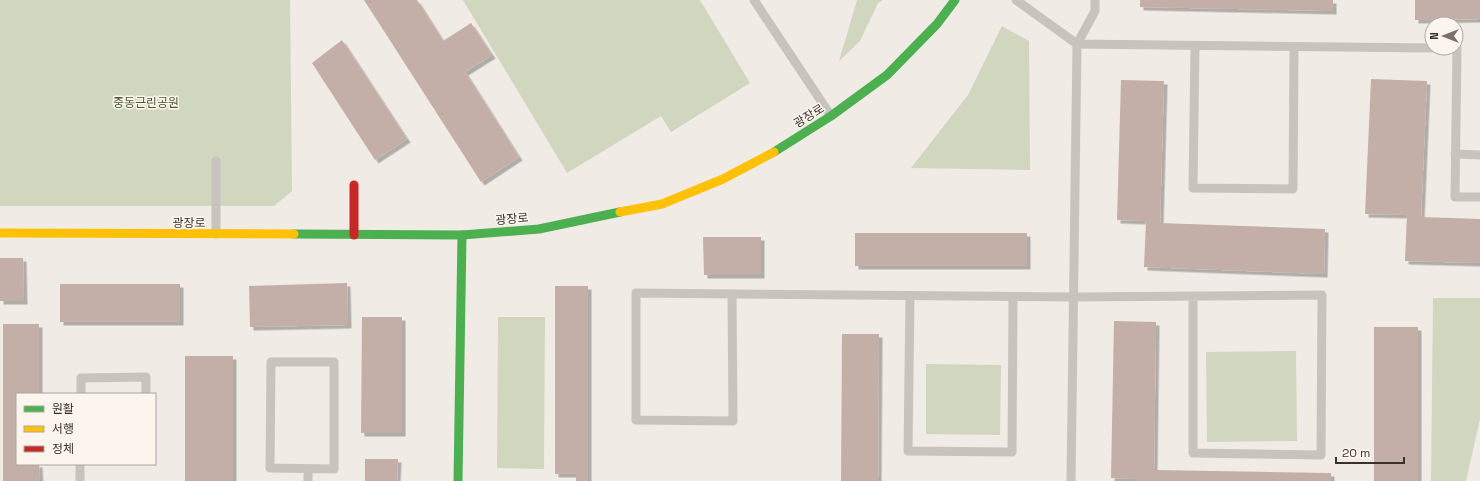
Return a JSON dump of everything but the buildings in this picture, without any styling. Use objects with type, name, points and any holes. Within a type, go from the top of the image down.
[{"type":"street","name":"광장로","points":[[0,233],[462,236],[539,229],[662,204],[723,179],[764,158],[832,116],[887,75],[937,24],[955,0]]},
{"type":"street","points":[[354,184],[354,236]]},
{"type":"street","points":[[458,481],[462,236]]},
{"type":"lane","points":[[754,0],[832,116]]},
{"type":"lane","points":[[1016,0],[1077,44],[1424,48]]},
{"type":"lane","points":[[1071,481],[1077,44],[1095,11],[1095,0]]},
{"type":"lane","points":[[1195,46],[1193,188],[1293,189],[1294,47]]},
{"type":"lane","points":[[1457,56],[1455,197],[1480,197]]},
{"type":"lane","points":[[1455,154],[1480,155]]},
{"type":"lane","points":[[216,161],[216,235]]},
{"type":"lane","points":[[732,294],[733,421],[636,420],[636,293],[732,294],[910,296],[1013,297],[1322,295],[1321,455],[1193,453],[1193,296]]},
{"type":"lane","points":[[910,296],[908,451],[1012,452],[1013,297]]},
{"type":"lane","points":[[271,362],[334,362],[334,469],[308,469],[270,468],[271,362]]},
{"type":"lane","points":[[80,393],[81,378],[146,377],[146,393]]},
{"type":"lane","points":[[80,465],[80,481]]},
{"type":"lane","points":[[308,469],[308,481]]},
{"type":"green space","name":"중동근린공원","points":[[0,0],[290,0],[292,191],[274,206],[0,206]]},
{"type":"green space","points":[[463,0],[700,0],[750,83],[671,132],[661,116],[567,173]]},
{"type":"green space","points":[[857,0],[883,0],[878,3],[860,41],[839,61]]},
{"type":"green space","points":[[1002,26],[1029,41],[1030,170],[911,168],[968,95]]},
{"type":"green space","points":[[1433,298],[1480,298],[1480,419],[1466,481],[1431,481]]},
{"type":"green space","points":[[498,317],[545,317],[544,469],[497,468]]},
{"type":"green space","points":[[1296,351],[1297,441],[1207,442],[1206,352]]},
{"type":"green space","points":[[926,364],[1001,365],[1000,435],[926,434]]},
{"type":"traffic: fast","points":[[774,152],[831,116],[887,75],[937,24],[955,0]]},
{"type":"traffic: fast","points":[[294,234],[462,235],[539,229],[620,212]]},
{"type":"traffic: fast","points":[[458,481],[462,235]]},
{"type":"traffic: slow","points":[[620,212],[662,204],[723,179],[774,152]]},
{"type":"traffic: slow","points":[[0,233],[294,234]]},
{"type":"traffic: jam","points":[[354,185],[354,235]]}]
